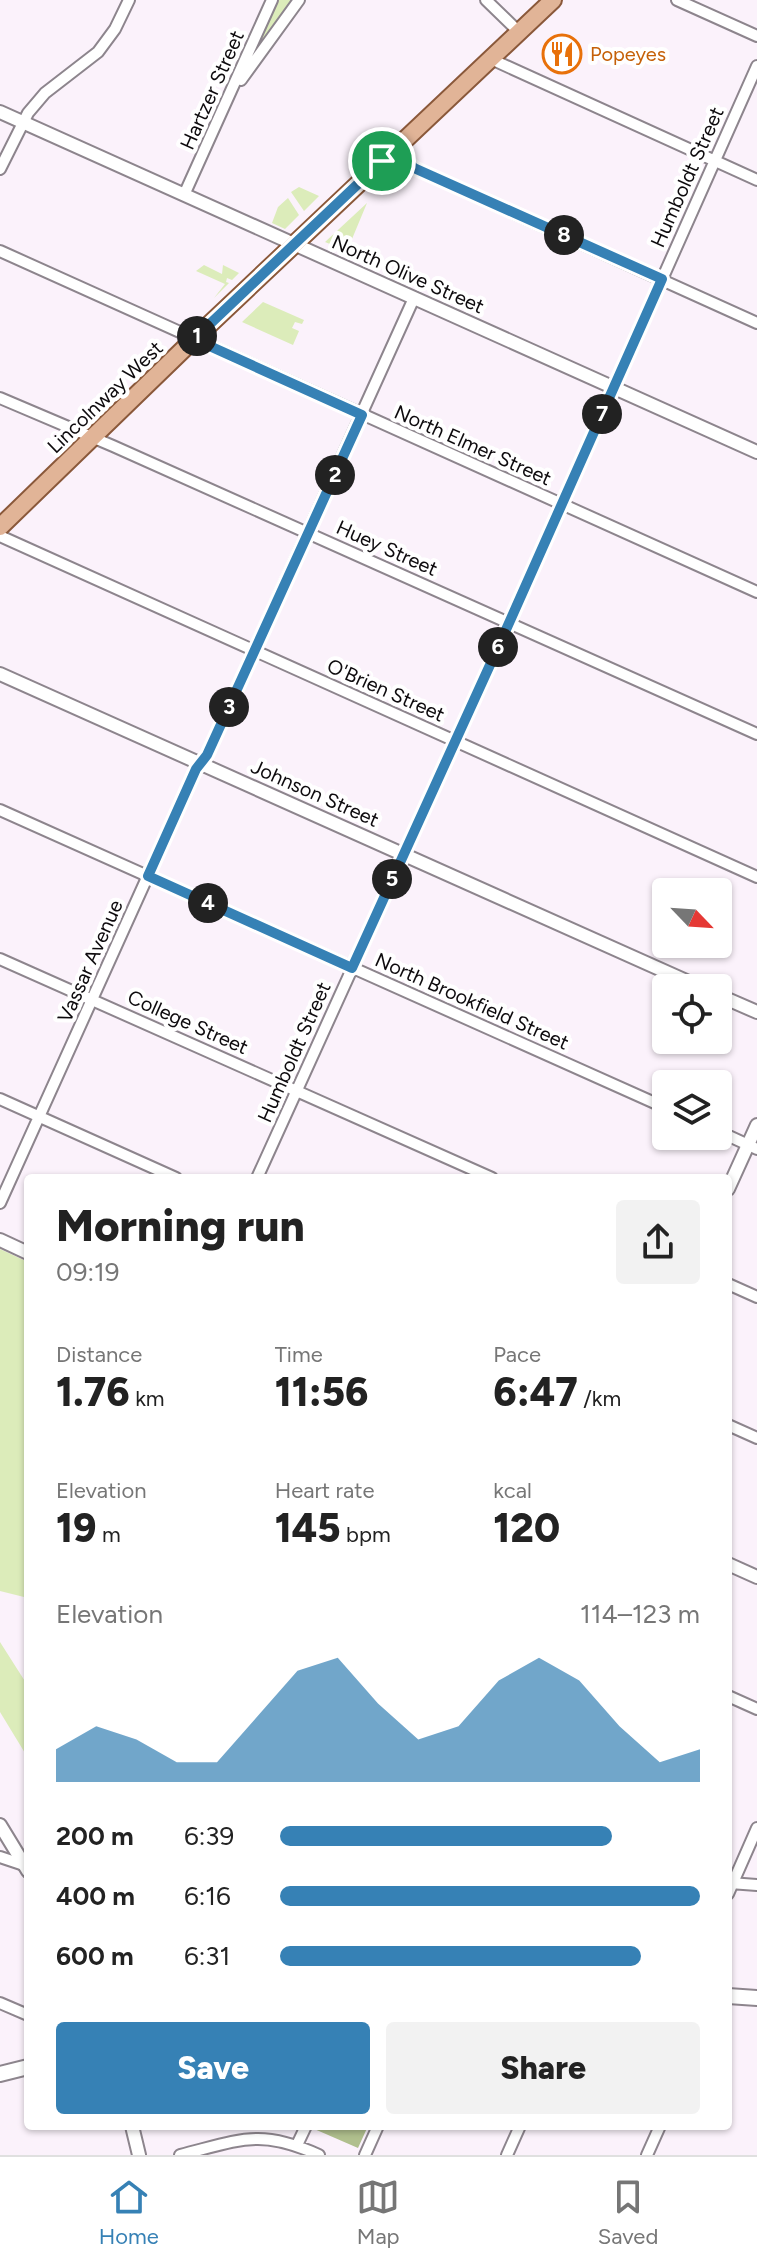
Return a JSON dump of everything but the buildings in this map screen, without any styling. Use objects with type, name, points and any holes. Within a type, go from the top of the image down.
[{"type":"main road","name":"Lincolnway West","points":[[0,527],[553,0]]},
{"type":"main road","points":[[732,1996],[757,1998]]},
{"type":"main road","points":[[0,2074],[24,2068]]},
{"type":"street","points":[[0,169],[22,122],[45,93],[98,52],[115,29],[129,0]]},
{"type":"street","name":"Hartzer Street","points":[[184,195],[272,0]]},
{"type":"street","points":[[226,101],[299,0]]},
{"type":"street","points":[[486,0],[519,32]]},
{"type":"street","points":[[677,0],[757,36]]},
{"type":"street","points":[[491,59],[757,180]]},
{"type":"street","name":"Humboldt Street","points":[[259,1174],[757,66]]},
{"type":"street","name":"North Olive Street","points":[[0,112],[757,452]]},
{"type":"street","points":[[395,149],[414,168],[757,323]]},
{"type":"street","name":"North Elmer Street","points":[[0,251],[757,592]]},
{"type":"street","name":"Vassar Avenue","points":[[0,1203],[414,298]]},
{"type":"street","name":"Huey Street","points":[[0,398],[757,734]]},
{"type":"street","name":"O'Brien Street","points":[[0,536],[757,877]]},
{"type":"street","name":"Johnson Street","points":[[0,674],[671,974]]},
{"type":"street","name":"North Brookfield Street","points":[[0,810],[652,1102]]},
{"type":"street","name":"College Street","points":[[0,959],[483,1174]]},
{"type":"street","points":[[732,1001],[757,1012]]},
{"type":"street","points":[[0,1099],[167,1174]]},
{"type":"street","points":[[732,1182],[753,1147],[757,1125]]},
{"type":"street","points":[[732,1137],[753,1147]]},
{"type":"street","points":[[0,1240],[24,1251]]},
{"type":"street","points":[[732,1286],[757,1297]]},
{"type":"street","points":[[732,1427],[757,1438]]},
{"type":"street","points":[[732,1566],[757,1577]]},
{"type":"street","points":[[732,1698],[757,1709]]},
{"type":"street","points":[[0,1825],[24,1865]]},
{"type":"street","points":[[732,1881],[757,1828]]},
{"type":"street","points":[[0,1857],[24,1867]]},
{"type":"street","points":[[732,1887],[757,1885]]},
{"type":"street","points":[[0,2003],[24,2013]]},
{"type":"street","points":[[133,2130],[139,2155]]},
{"type":"street","points":[[297,2145],[304,2130]]},
{"type":"street","points":[[365,2155],[376,2130]]},
{"type":"street","points":[[507,2155],[518,2130]]},
{"type":"street","points":[[647,2155],[658,2130]]},
{"type":"street","points":[[180,2155],[234,2142],[267,2138],[297,2145],[319,2155]]},
{"type":"green space","points":[[278,0],[296,0],[260,44],[259,41]]},
{"type":"green space","points":[[299,187],[319,196],[304,211],[291,192]]},
{"type":"green space","points":[[288,198],[299,215],[285,229],[272,223],[278,207]]},
{"type":"green space","points":[[367,203],[347,251],[325,242]]},
{"type":"green space","points":[[204,265],[222,274],[223,265],[239,273],[232,280],[227,278],[226,282],[229,283],[214,298],[225,284],[196,271]]},
{"type":"green space","points":[[263,302],[304,320],[302,324],[295,322],[292,328],[299,331],[293,345],[242,322]]},
{"type":"green space","points":[[0,1249],[24,1260],[24,1597],[0,1591]]},
{"type":"green space","points":[[0,1642],[24,1680],[24,1751],[0,1712]]},
{"type":"green space","points":[[317,2130],[366,2130],[358,2148]]},
{"type":"place","name":"Popeyes","points":[[562,54]]},
{"type":"route","points":[[395,149],[414,168],[662,279],[352,968],[148,876],[196,769],[207,755],[362,415],[194,339],[382,161],[395,149]]}]
